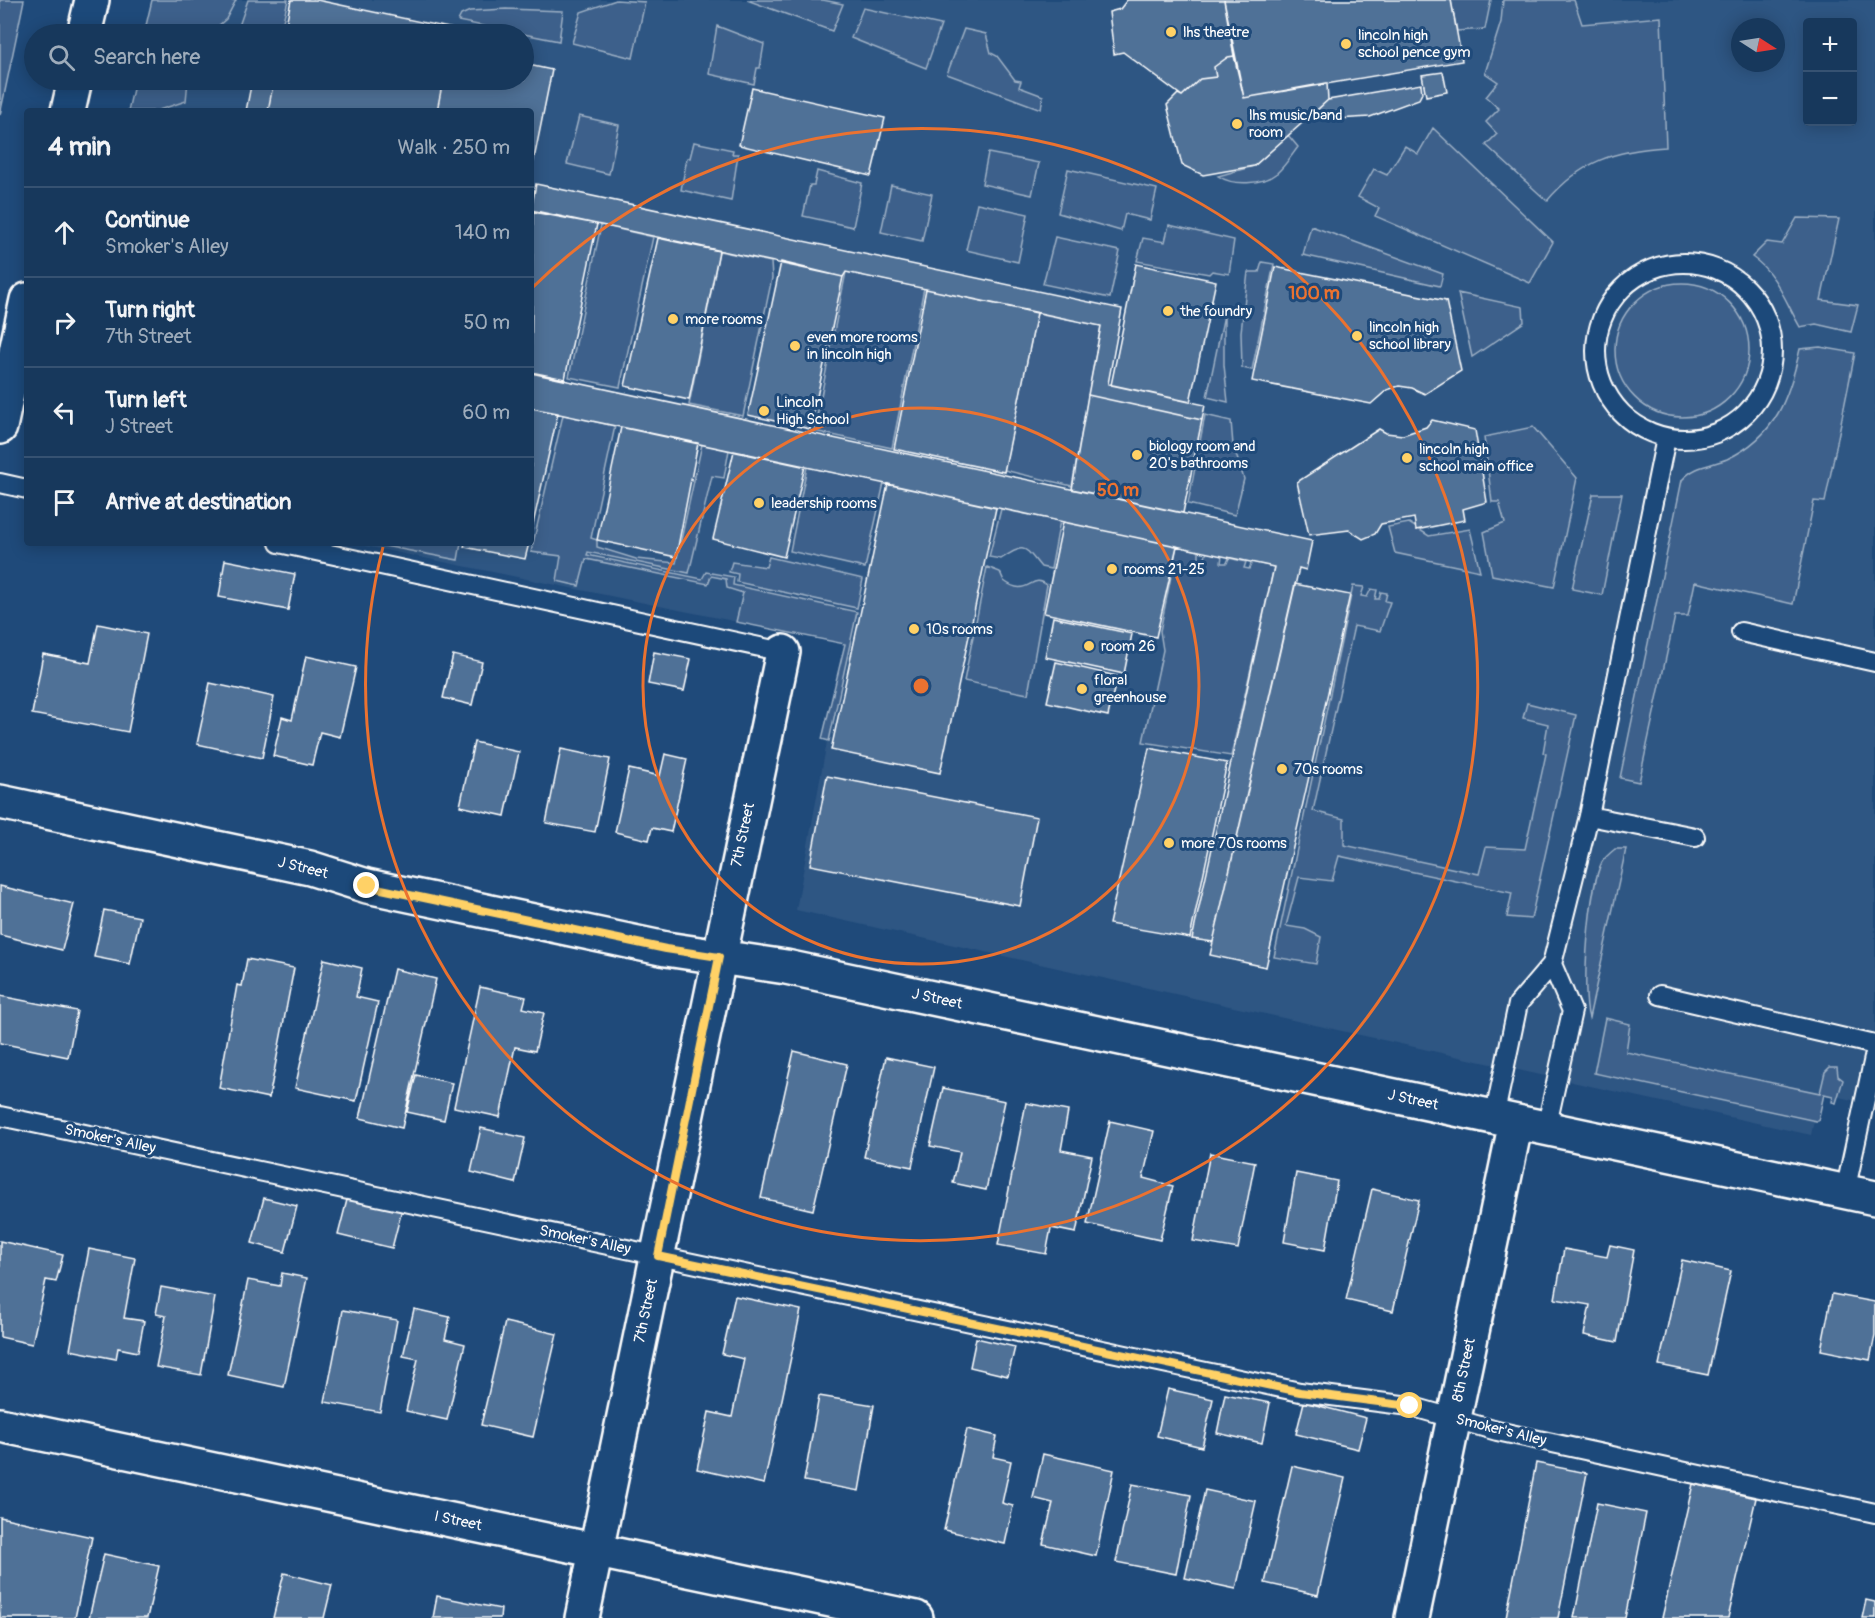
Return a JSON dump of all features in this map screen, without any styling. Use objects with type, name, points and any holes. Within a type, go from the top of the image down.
[{"type":"street","points":[[86,24],[92,0]]},
{"type":"street","points":[[69,108],[73,90]]},
{"type":"street","points":[[0,427],[24,314]]},
{"type":"street","name":"7th Street","points":[[582,1618],[783,652]]},
{"type":"street","name":"J Street","points":[[0,802],[310,867],[379,889],[666,949],[786,967],[1860,1195]]},
{"type":"street","name":"8th Street","points":[[1412,1618],[1519,1123]]},
{"type":"street","name":"I Street","points":[[0,1425],[916,1618]]},
{"type":"lane","points":[[1686,262],[1718,268],[1746,286],[1765,313],[1773,345],[1769,377],[1754,406],[1729,428],[1699,439],[1666,438],[1636,426],[1612,403],[1598,374],[1596,341],[1605,309],[1626,284],[1654,267],[1686,262]]},
{"type":"lane","points":[[1519,1123],[1518,1005],[1552,964],[1589,816],[1666,438]]},
{"type":"lane","points":[[0,483],[24,488]]},
{"type":"lane","points":[[293,546],[783,652]]},
{"type":"lane","points":[[1741,632],[1875,662]]},
{"type":"lane","points":[[1589,816],[1695,837]]},
{"type":"lane","points":[[1519,1123],[1572,1011],[1552,964]]},
{"type":"lane","points":[[1660,995],[1875,1045]]},
{"type":"lane","points":[[1860,1195],[1875,1053]]},
{"type":"lane","name":"Smoker's Alley","points":[[0,1116],[1300,1392],[1410,1406],[1497,1431],[1875,1513]]},
{"type":"shaded area","points":[[0,0],[24,0],[0,115]]},
{"type":"shaded area","name":"Lincoln High School","points":[[152,0],[1875,0],[1875,1105],[1820,1093],[1811,1135],[796,910],[845,644],[366,546],[534,546],[534,108],[129,108],[133,90],[534,90],[534,24],[146,24]]},
{"type":"shaded area","points":[[152,0],[236,0],[226,19],[220,24],[146,24]]},
{"type":"shaded area","points":[[248,0],[288,0],[282,24],[240,24]]},
{"type":"shaded area","points":[[616,0],[645,2],[633,58],[572,43],[581,12]]},
{"type":"shaded area","points":[[747,0],[823,0],[843,4],[832,31]]},
{"type":"shaded area","points":[[1451,0],[1491,0],[1485,29],[1457,31]]},
{"type":"shaded area","points":[[1503,0],[1574,0],[1582,24],[1661,17],[1666,147],[1631,151],[1600,160],[1573,176],[1547,201],[1486,145],[1497,134],[1486,122],[1499,109],[1486,97],[1498,82],[1485,73],[1501,22]]},
{"type":"shaded area","points":[[863,8],[941,25],[926,68],[851,38]]},
{"type":"shaded area","points":[[506,9],[563,11],[559,41],[534,36],[534,24],[473,24],[458,21],[461,15],[470,11]]},
{"type":"shaded area","points":[[717,26],[764,44],[760,68],[757,68],[754,84],[709,74]]},
{"type":"shaded area","points":[[964,29],[986,34],[991,53],[997,56],[1015,80],[1021,81],[1019,87],[1043,96],[1041,109],[947,74]]},
{"type":"shaded area","points":[[133,90],[187,90],[186,101],[165,108],[129,108]]},
{"type":"shaded area","points":[[579,116],[619,125],[609,174],[567,164]]},
{"type":"shaded area","points":[[1433,128],[1553,242],[1530,283],[1375,216],[1379,208],[1358,197],[1374,169],[1387,175],[1405,146],[1418,154]]},
{"type":"shaded area","points":[[1288,135],[1298,147],[1283,167],[1271,177],[1256,182],[1239,183],[1218,176],[1254,166]]},
{"type":"shaded area","points":[[694,142],[733,150],[732,154],[738,154],[731,201],[681,190],[687,158],[690,158]]},
{"type":"shaded area","points":[[988,153],[1039,163],[1032,195],[982,184]]},
{"type":"shaded area","points":[[1068,169],[1157,189],[1150,220],[1125,214],[1121,231],[1058,213]]},
{"type":"shaded area","points":[[817,171],[862,183],[853,227],[803,216],[810,185],[814,185]]},
{"type":"shaded area","points":[[891,185],[932,194],[922,241],[881,232]]},
{"type":"shaded area","points":[[977,203],[1028,214],[1018,262],[966,250]]},
{"type":"shaded area","points":[[1797,218],[1839,219],[1821,300],[1858,305],[1851,332],[1816,324],[1800,327],[1768,271],[1752,257],[1767,242],[1782,244]]},
{"type":"shaded area","points":[[601,225],[653,237],[620,387],[569,377]]},
{"type":"shaded area","points":[[1169,225],[1234,240],[1229,274],[1212,271],[1209,274],[1137,261],[1143,238],[1165,242]]},
{"type":"shaded area","points":[[1311,226],[1443,274],[1440,286],[1303,255]]},
{"type":"shaded area","points":[[1055,237],[1120,251],[1110,298],[1043,284]]},
{"type":"shaded area","points":[[719,251],[771,262],[772,278],[743,416],[689,405]]},
{"type":"shaded area","points":[[1262,262],[1274,264],[1252,370],[1242,368],[1241,332],[1248,272],[1259,272]]},
{"type":"shaded area","points":[[846,272],[924,288],[892,448],[814,431]]},
{"type":"shaded area","points":[[1682,283],[1708,288],[1729,303],[1744,324],[1749,350],[1744,376],[1729,397],[1708,412],[1682,417],[1656,412],[1635,397],[1620,376],[1615,350],[1620,324],[1635,303],[1656,288]]},
{"type":"shaded area","points":[[1458,293],[1523,307],[1524,322],[1472,357]]},
{"type":"shaded area","points":[[1037,313],[1101,326],[1072,486],[1004,470]]},
{"type":"shaded area","points":[[1224,315],[1224,365],[1228,402],[1207,397]]},
{"type":"shaded area","points":[[1820,347],[1855,353],[1825,502],[1814,501],[1793,604],[1695,582],[1688,616],[1675,616],[1639,782],[1620,778],[1682,480],[1697,469],[1727,459],[1744,450],[1758,439],[1778,414],[1785,399],[1800,349]]},
{"type":"shaded area","points":[[563,415],[615,426],[591,538],[597,540],[597,547],[636,559],[676,563],[702,444],[729,450],[724,478],[712,476],[689,573],[588,552],[587,555],[702,579],[706,572],[734,577],[733,585],[857,612],[829,741],[822,739],[845,644],[736,622],[743,593],[727,588],[726,579],[711,576],[708,584],[586,559],[579,586],[557,581],[561,556],[531,552]]},
{"type":"shaded area","points":[[1205,415],[1231,421],[1233,445],[1244,479],[1235,515],[1188,504]]},
{"type":"shaded area","points":[[1533,427],[1577,478],[1554,587],[1492,575],[1484,532],[1505,523],[1499,502],[1492,502],[1484,437]]},
{"type":"shaded area","points":[[807,467],[884,483],[865,568],[790,551]]},
{"type":"shaded area","points":[[1593,494],[1622,494],[1602,595],[1572,589]]},
{"type":"shaded area","points":[[1001,509],[1060,521],[1051,569],[1041,567],[1024,549],[1015,550],[1001,559],[989,557]]},
{"type":"shaded area","points":[[1409,523],[1429,536],[1470,529],[1480,571],[1395,553],[1388,527]]},
{"type":"shaded area","points":[[385,546],[460,546],[458,560]]},
{"type":"shaded area","points":[[1177,546],[1199,551],[1199,558],[1204,559],[1207,552],[1222,556],[1221,563],[1227,563],[1229,558],[1246,562],[1244,568],[1249,569],[1252,562],[1274,567],[1231,756],[1143,742],[1163,650],[1160,631]]},
{"type":"shaded area","points":[[769,557],[863,579],[857,608],[737,582],[738,574],[729,572],[732,562],[766,567]]},
{"type":"shaded area","points":[[987,567],[1000,572],[1004,581],[1012,586],[1024,587],[1037,581],[1047,585],[1028,694],[964,681]]},
{"type":"shaded area","points":[[1353,586],[1364,587],[1361,596],[1367,597],[1371,589],[1377,590],[1375,599],[1379,599],[1381,592],[1387,593],[1385,601],[1390,602],[1380,631],[1354,626],[1313,811],[1344,819],[1344,845],[1479,874],[1486,847],[1525,849],[1546,754],[1543,753],[1548,724],[1523,718],[1527,703],[1576,715],[1531,919],[1507,917],[1512,893],[1339,856],[1332,881],[1299,877],[1286,926],[1305,929],[1321,937],[1316,964],[1274,957]]},
{"type":"shaded area","points":[[1615,849],[1626,849],[1589,1018],[1586,964],[1593,893],[1602,862]]},
{"type":"shaded area","points":[[1605,1018],[1630,1024],[1626,1052],[1820,1093],[1825,1072],[1830,1067],[1837,1067],[1838,1076],[1843,1080],[1836,1103],[1832,1102],[1833,1096],[1824,1094],[1818,1121],[1816,1121],[1594,1073]]},
{"type":"building","points":[[291,0],[317,0],[430,24],[286,24]]},
{"type":"building","name":"lhs theatre","points":[[1127,0],[1224,0],[1234,56],[1228,57],[1214,67],[1216,77],[1200,79],[1182,96],[1123,52],[1114,54],[1109,12],[1120,9]]},
{"type":"building","name":"lincoln high school pence gym","points":[[1224,0],[1451,0],[1462,61],[1244,98]]},
{"type":"building","name":"lhs music/band room","points":[[1234,56],[1244,98],[1327,83],[1328,100],[1254,166],[1203,175],[1182,165],[1167,105],[1178,94],[1182,96],[1200,79],[1216,77],[1214,67],[1228,57]]},
{"type":"building","points":[[534,66],[552,70],[534,159],[534,108],[438,108],[441,90],[534,90]]},
{"type":"building","points":[[1443,72],[1447,92],[1426,96],[1422,75]]},
{"type":"building","points":[[1421,84],[1422,93],[1419,99],[1370,117],[1337,119],[1315,112],[1328,100]]},
{"type":"building","points":[[752,88],[885,118],[871,176],[739,145]]},
{"type":"building","points":[[250,90],[272,90],[269,108],[247,108]]},
{"type":"building","points":[[272,90],[441,90],[438,108],[269,108]]},
{"type":"building","points":[[536,184],[1122,309],[1108,384],[1205,405],[1202,420],[1088,395],[1101,326],[846,272],[843,277],[534,211]]},
{"type":"building","points":[[534,212],[597,224],[565,379],[534,373]]},
{"type":"building","name":"more rooms","points":[[658,238],[719,251],[689,400],[625,386]]},
{"type":"building","name":"even more rooms in lincoln high","points":[[781,262],[843,277],[810,429],[748,415]]},
{"type":"building","name":"the foundry","points":[[1136,264],[1216,281],[1190,402],[1111,385]]},
{"type":"building","name":"lincoln high school library","points":[[1275,267],[1446,301],[1461,371],[1425,394],[1412,388],[1399,386],[1387,390],[1371,404],[1252,381]]},
{"type":"building","points":[[926,289],[1037,313],[1004,472],[894,449]]},
{"type":"building","points":[[534,374],[1312,541],[1306,570],[1299,568],[1213,942],[1192,939],[1274,567],[534,409]]},
{"type":"building","name":"biology room and 20's bathrooms","points":[[1088,395],[1202,420],[1183,513],[1072,489]]},
{"type":"building","points":[[534,409],[558,413],[534,520]]},
{"type":"building","name":"lincoln high school main office","points":[[1432,420],[1475,430],[1487,502],[1463,509],[1465,520],[1416,530],[1414,518],[1381,524],[1375,534],[1363,539],[1349,530],[1309,535],[1297,482],[1379,429],[1386,433],[1403,435],[1426,427]]},
{"type":"building","points":[[621,427],[698,443],[676,557],[597,540]]},
{"type":"building","name":"leadership rooms","points":[[734,451],[805,466],[784,557],[713,539]]},
{"type":"building","name":"10s rooms","points":[[888,484],[996,508],[940,773],[831,750]]},
{"type":"building","name":"rooms 21-25","points":[[1063,522],[1177,546],[1156,637],[1044,613]]},
{"type":"building","points":[[464,546],[528,546],[525,559]]},
{"type":"building","points":[[225,560],[295,574],[288,610],[219,597]]},
{"type":"building","name":"70s rooms","points":[[1295,584],[1350,595],[1266,967],[1210,955]]},
{"type":"building","name":"room 26","points":[[1053,617],[1132,634],[1124,674],[1045,657]]},
{"type":"building","points":[[98,624],[147,634],[128,732],[32,714],[43,654],[90,663]]},
{"type":"building","points":[[654,652],[691,659],[684,691],[648,684]]},
{"type":"building","points":[[453,655],[482,662],[472,705],[443,698]]},
{"type":"building","points":[[306,656],[356,667],[340,737],[320,732],[312,765],[273,756],[282,717],[292,720]]},
{"type":"building","name":"floral greenhouse","points":[[1056,662],[1117,676],[1108,716],[1047,702]]},
{"type":"building","points":[[210,683],[274,697],[262,758],[197,744]]},
{"type":"building","points":[[474,742],[519,752],[505,816],[460,806]]},
{"type":"building","name":"more 70s rooms","points":[[1149,748],[1227,763],[1190,938],[1109,924]]},
{"type":"building","points":[[561,749],[610,759],[595,832],[546,823]]},
{"type":"building","points":[[665,754],[687,759],[671,832],[652,828],[649,840],[615,832],[629,769],[660,776]]},
{"type":"building","points":[[827,776],[1037,817],[1020,906],[810,865]]},
{"type":"building","points":[[0,886],[74,904],[62,950],[0,935]]},
{"type":"building","points":[[104,910],[140,917],[130,964],[94,957]]},
{"type":"building","points":[[247,959],[294,968],[269,1098],[219,1088],[237,985],[242,986]]},
{"type":"building","points":[[324,959],[362,968],[356,997],[378,1002],[356,1101],[295,1088]]},
{"type":"building","points":[[394,969],[436,979],[402,1128],[360,1118]]},
{"type":"building","points":[[480,987],[526,997],[523,1008],[544,1013],[535,1051],[515,1047],[500,1117],[454,1107]]},
{"type":"building","points":[[0,996],[77,1011],[68,1057],[0,1043]]},
{"type":"building","points":[[794,1051],[847,1064],[813,1210],[761,1198]]},
{"type":"building","points":[[886,1057],[934,1067],[912,1167],[864,1157]]},
{"type":"building","points":[[416,1075],[452,1083],[444,1120],[407,1112]]},
{"type":"building","points":[[943,1088],[1005,1101],[986,1190],[953,1183],[960,1152],[930,1146]]},
{"type":"building","points":[[1026,1103],[1068,1111],[1061,1150],[1092,1156],[1076,1233],[1051,1228],[1046,1254],[998,1245]]},
{"type":"building","points":[[1110,1121],[1154,1131],[1143,1178],[1173,1186],[1160,1240],[1087,1224]]},
{"type":"building","points":[[481,1128],[525,1138],[515,1183],[471,1172]]},
{"type":"building","points":[[1210,1153],[1255,1162],[1238,1249],[1193,1241]]},
{"type":"building","points":[[1296,1173],[1337,1181],[1325,1250],[1284,1242]]},
{"type":"building","points":[[1372,1189],[1419,1200],[1393,1311],[1346,1300]]},
{"type":"building","points":[[348,1196],[402,1209],[392,1248],[338,1235]]},
{"type":"building","points":[[264,1198],[297,1206],[285,1252],[252,1243]]},
{"type":"building","points":[[0,1241],[63,1255],[56,1282],[46,1280],[32,1344],[0,1337]]},
{"type":"building","points":[[1610,1245],[1634,1250],[1617,1342],[1584,1335],[1590,1305],[1555,1299],[1564,1249],[1607,1257]]},
{"type":"building","points":[[89,1249],[135,1258],[124,1318],[144,1321],[138,1352],[118,1348],[116,1359],[70,1350]]},
{"type":"building","points":[[1682,1260],[1731,1271],[1708,1375],[1659,1365]]},
{"type":"building","points":[[282,1273],[307,1278],[284,1387],[228,1375],[248,1280],[280,1286]]},
{"type":"building","points":[[161,1287],[215,1297],[201,1375],[156,1367],[166,1316],[156,1314]]},
{"type":"building","points":[[1832,1294],[1875,1302],[1875,1335],[1870,1360],[1821,1350]]},
{"type":"building","points":[[735,1296],[801,1310],[764,1484],[697,1469],[709,1412],[732,1417],[744,1359],[722,1354]]},
{"type":"building","points":[[414,1309],[450,1317],[445,1339],[465,1344],[447,1420],[406,1411],[418,1359],[403,1356]]},
{"type":"building","points":[[343,1310],[397,1320],[380,1412],[325,1402]]},
{"type":"building","points":[[505,1322],[557,1334],[533,1437],[481,1425]]},
{"type":"building","points":[[976,1338],[1015,1347],[1008,1376],[970,1367]]},
{"type":"building","points":[[1168,1389],[1213,1399],[1202,1447],[1157,1436]]},
{"type":"building","points":[[1225,1394],[1270,1403],[1262,1443],[1217,1433]]},
{"type":"building","points":[[819,1396],[874,1405],[859,1491],[804,1481]]},
{"type":"building","points":[[1304,1402],[1366,1418],[1358,1449],[1296,1434]]},
{"type":"building","points":[[967,1429],[997,1436],[993,1457],[1011,1461],[1002,1503],[1013,1506],[1005,1544],[944,1530]]},
{"type":"building","points":[[1043,1454],[1114,1470],[1096,1556],[1043,1544],[1053,1503],[1033,1498]]},
{"type":"building","points":[[1536,1463],[1587,1473],[1558,1618],[1506,1618]]},
{"type":"building","points":[[1292,1466],[1345,1478],[1318,1595],[1265,1583]]},
{"type":"building","points":[[1132,1484],[1191,1495],[1176,1574],[1116,1562]]},
{"type":"building","points":[[1693,1484],[1756,1498],[1728,1618],[1662,1618]]},
{"type":"building","points":[[1205,1490],[1256,1501],[1236,1589],[1185,1578]]},
{"type":"building","points":[[1597,1503],[1646,1513],[1625,1618],[1574,1618]]},
{"type":"building","points":[[0,1517],[92,1537],[75,1618],[0,1618]]},
{"type":"building","points":[[104,1554],[159,1566],[147,1618],[89,1618]]},
{"type":"building","points":[[284,1573],[332,1585],[324,1618],[273,1618]]},
{"type":"building","points":[[437,1596],[501,1609],[500,1618],[433,1618]]},
{"type":"building","points":[[1866,1600],[1875,1602],[1875,1618],[1862,1618]]},
{"type":"place","name":"lhs theatre","points":[[1171,32]]},
{"type":"place","name":"lincoln high school pence gym","points":[[1346,44]]},
{"type":"place","name":"lhs music/band room","points":[[1237,124]]},
{"type":"place","name":"the foundry","points":[[1168,311]]},
{"type":"place","name":"more rooms","points":[[673,319]]},
{"type":"place","name":"lincoln high school library","points":[[1357,336]]},
{"type":"place","name":"even more rooms in lincoln high","points":[[795,346]]},
{"type":"place","name":"Lincoln High School","points":[[764,411]]},
{"type":"place","name":"biology room and 20's bathrooms","points":[[1137,455]]},
{"type":"place","name":"lincoln high school main office","points":[[1407,458]]},
{"type":"place","name":"leadership rooms","points":[[759,503]]},
{"type":"place","name":"rooms 21-25","points":[[1112,569]]},
{"type":"place","name":"10s rooms","points":[[914,629]]},
{"type":"place","name":"room 26","points":[[1089,646]]},
{"type":"place","name":"floral greenhouse","points":[[1082,689]]},
{"type":"place","name":"70s rooms","points":[[1282,769]]},
{"type":"place","name":"more 70s rooms","points":[[1169,843]]},
{"type":"route","points":[[367,886],[666,949],[719,957],[658,1256],[1300,1392],[1410,1406]]}]
